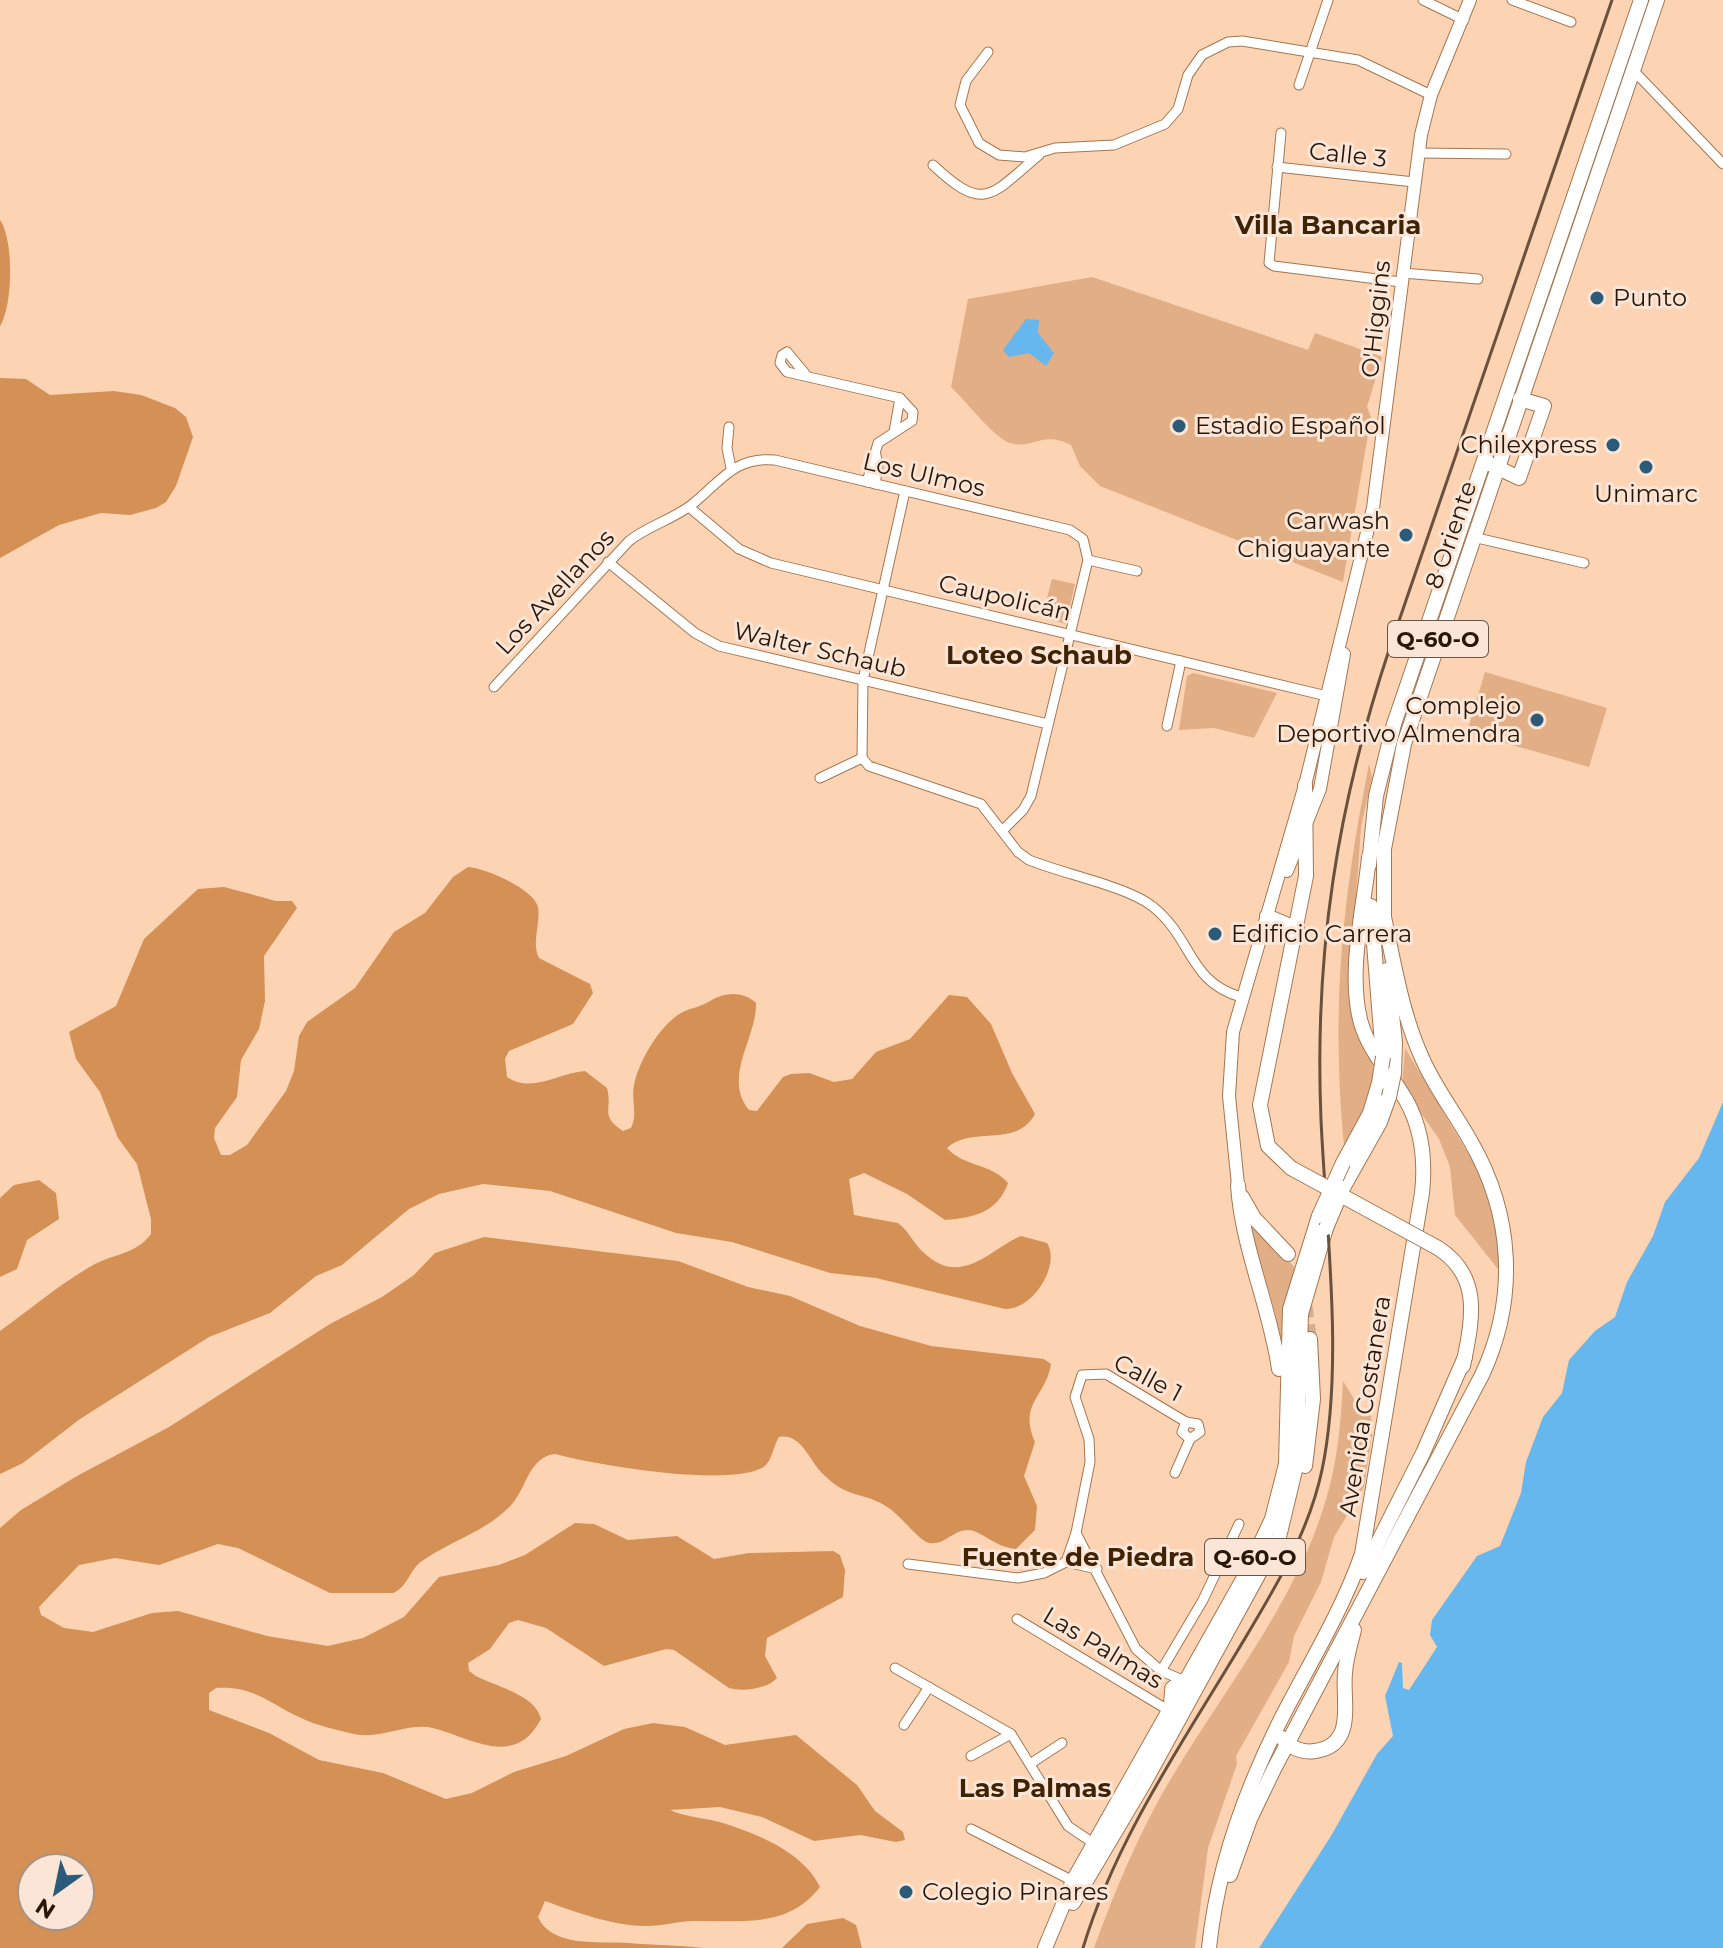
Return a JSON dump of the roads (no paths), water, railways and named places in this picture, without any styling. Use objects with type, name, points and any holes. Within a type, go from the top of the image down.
[{"type":"main road","name":"O'Higgins","points":[[1267,916],[1307,827],[1320,789],[1346,627],[1382,458],[1418,153],[1431,95],[1470,0]]},
{"type":"main road","name":"O'Higgins","points":[[1464,20],[1472,15],[1480,0]]},
{"type":"main road","name":"8 Oriente","points":[[1323,1222],[1343,1163],[1370,1113],[1383,1057],[1369,857],[1376,796],[1394,724],[1641,0]]},
{"type":"main road","name":"8 Oriente","points":[[1323,1222],[1380,1122],[1394,1073],[1395,1042],[1384,917],[1384,849],[1395,776],[1421,688],[1657,0]]},
{"type":"main road","points":[[1614,78],[1633,70],[1625,46]]},
{"type":"main road","points":[[1485,453],[1496,470],[1519,478],[1544,406],[1520,399]]},
{"type":"main road","name":"O'Higgins","points":[[1238,1185],[1229,1077],[1241,997],[1333,697]]},
{"type":"main road","points":[[1305,785],[1307,867],[1260,1105],[1268,1146],[1291,1168],[1438,1248],[1461,1267],[1470,1286],[1472,1313],[1465,1357],[1448,1421],[1428,1477]]},
{"type":"main road","name":"Avenida Costanera","points":[[1211,1948],[1227,1851],[1250,1786],[1277,1726],[1342,1602],[1369,1524],[1423,1181],[1422,1145],[1416,1122],[1402,1092],[1370,1046],[1357,1003],[1356,964],[1369,857]]},
{"type":"main road","points":[[1267,916],[1297,929]]},
{"type":"main road","name":"Avenida Costanera","points":[[1211,1948],[1238,1849],[1287,1743],[1494,1345],[1506,1298],[1506,1254],[1489,1176],[1435,1085],[1414,1039],[1384,917]]},
{"type":"main road","points":[[1238,1185],[1247,1209],[1288,1254]]},
{"type":"main road","points":[[1238,1185],[1244,1235],[1270,1315],[1287,1420]]},
{"type":"main road","name":"Q-60-O","points":[[1045,1948],[1073,1881],[1168,1710],[1179,1682],[1269,1529],[1285,1472],[1292,1352],[1323,1222]]},
{"type":"main road","points":[[1244,1235],[1252,1229],[1264,1228]]},
{"type":"main road","points":[[1279,1537],[1296,1497],[1310,1438],[1313,1382],[1310,1339]]},
{"type":"main road","name":"Q-60-O","points":[[1055,1948],[1076,1896],[1188,1704],[1279,1537],[1297,1462],[1292,1352]]},
{"type":"main road","points":[[1342,1602],[1357,1582],[1416,1467],[1465,1357]]},
{"type":"main road","points":[[1277,1726],[1287,1743],[1302,1750],[1318,1751],[1335,1742],[1343,1730],[1347,1715],[1346,1659],[1366,1594]]},
{"type":"main road","points":[[1179,1682],[1188,1704]]},
{"type":"street","points":[[1299,85],[1328,0]]},
{"type":"street","points":[[1423,0],[1464,20]]},
{"type":"street","points":[[1512,0],[1571,22]]},
{"type":"street","points":[[988,52],[966,81],[959,98],[971,132],[979,143],[999,155],[1025,157],[1076,146],[1114,145],[1165,124],[1178,109],[1194,64],[1210,50],[1228,42],[1371,64],[1431,95]]},
{"type":"street","points":[[1633,70],[1723,164]]},
{"type":"street","points":[[1281,133],[1269,263],[1274,266],[1402,277],[1478,279]]},
{"type":"street","points":[[933,165],[964,193],[980,196],[1000,187],[1041,152]]},
{"type":"street","points":[[1418,153],[1506,154]]},
{"type":"street","name":"Calle 3","points":[[1277,167],[1414,182]]},
{"type":"street","points":[[807,376],[900,398],[907,403],[914,417],[880,440],[876,455],[878,466],[871,483]]},
{"type":"street","points":[[894,432],[900,398]]},
{"type":"street","points":[[729,427],[727,448],[731,468]]},
{"type":"street","name":"Los Ulmos","points":[[731,468],[753,460],[775,460],[1070,530],[1086,544],[1088,560]]},
{"type":"street","name":"Los Avellanos","points":[[494,687],[608,562],[645,529],[689,507],[731,468]]},
{"type":"street","points":[[905,491],[863,680],[862,758],[869,766],[976,801],[985,808],[1018,852],[1029,860],[1149,904],[1180,936],[1209,983],[1241,997]]},
{"type":"street","name":"Caupolicán","points":[[689,507],[729,541],[760,560],[1333,697]]},
{"type":"street","points":[[1473,537],[1584,563]]},
{"type":"street","points":[[1002,831],[1029,801],[1088,560],[1137,571]]},
{"type":"street","name":"Walter Schaub","points":[[608,562],[709,642],[1048,724]]},
{"type":"street","points":[[1167,726],[1181,661]]},
{"type":"street","points":[[820,778],[862,758]]},
{"type":"street","name":"Calle 1","points":[[1076,1533],[1090,1462],[1089,1439],[1075,1397],[1082,1375],[1106,1374],[1186,1422],[1195,1421],[1200,1428],[1198,1436],[1190,1439],[1175,1473]]},
{"type":"street","name":"Calle 1","points":[[1186,1422],[1182,1432],[1190,1439]]},
{"type":"street","points":[[1161,1671],[1209,1588],[1239,1524]]},
{"type":"street","points":[[1076,1533],[1136,1649],[1179,1682]]},
{"type":"street","points":[[1066,1562],[1076,1533]]},
{"type":"street","points":[[908,1564],[1018,1578],[1044,1573],[1066,1562],[1097,1569]]},
{"type":"street","name":"Las Palmas","points":[[1017,1619],[1168,1710]]},
{"type":"street","points":[[895,1668],[1011,1734],[1068,1826],[1093,1843]]},
{"type":"street","points":[[904,1725],[929,1687]]},
{"type":"street","points":[[971,1756],[1011,1734]]},
{"type":"street","points":[[1030,1764],[1062,1743]]},
{"type":"street","points":[[971,1829],[1073,1881]]},
{"type":"water","points":[[1026,319],[1039,320],[1038,333],[1054,353],[1046,366],[1029,353],[1009,357],[1003,350]]},
{"type":"water","points":[[1723,1102],[1723,1948],[1259,1948],[1331,1836],[1377,1754],[1393,1736],[1385,1696],[1399,1662],[1402,1663],[1403,1688],[1409,1690],[1437,1647],[1430,1635],[1432,1620],[1477,1556],[1500,1546],[1521,1493],[1526,1462],[1543,1417],[1562,1393],[1569,1360],[1595,1331],[1615,1317],[1627,1282],[1653,1236],[1665,1202],[1699,1158]]},
{"type":"tunnel","points":[[1305,1304],[1310,1339]]},
{"type":"railway","points":[[1083,1948],[1131,1832],[1276,1585],[1298,1541],[1316,1494],[1328,1429],[1333,1342],[1321,1120],[1321,998],[1333,880],[1343,822],[1356,764],[1390,647],[1612,0]]},
{"type":"place","name":"Punto","points":[[1597,298]]},
{"type":"place","name":"Estadio Español","points":[[1179,426]]},
{"type":"place","name":"Chilexpress","points":[[1613,445]]},
{"type":"place","name":"Unimarc","points":[[1646,467]]},
{"type":"place","name":"Carwash Chiguayante","points":[[1406,535]]},
{"type":"place","name":"Complejo Deportivo Almendra","points":[[1537,720]]},
{"type":"place","name":"Edificio Carrera","points":[[1215,934]]},
{"type":"place","name":"Colegio Pinares","points":[[906,1892]]},
{"type":"district","name":"Villa Bancaria","points":[[1328,225]]},
{"type":"district","name":"Loteo Schaub","points":[[1039,655]]},
{"type":"district","name":"Fuente de Piedra","points":[[1078,1557]]},
{"type":"district","name":"Las Palmas","points":[[1035,1788]]}]
